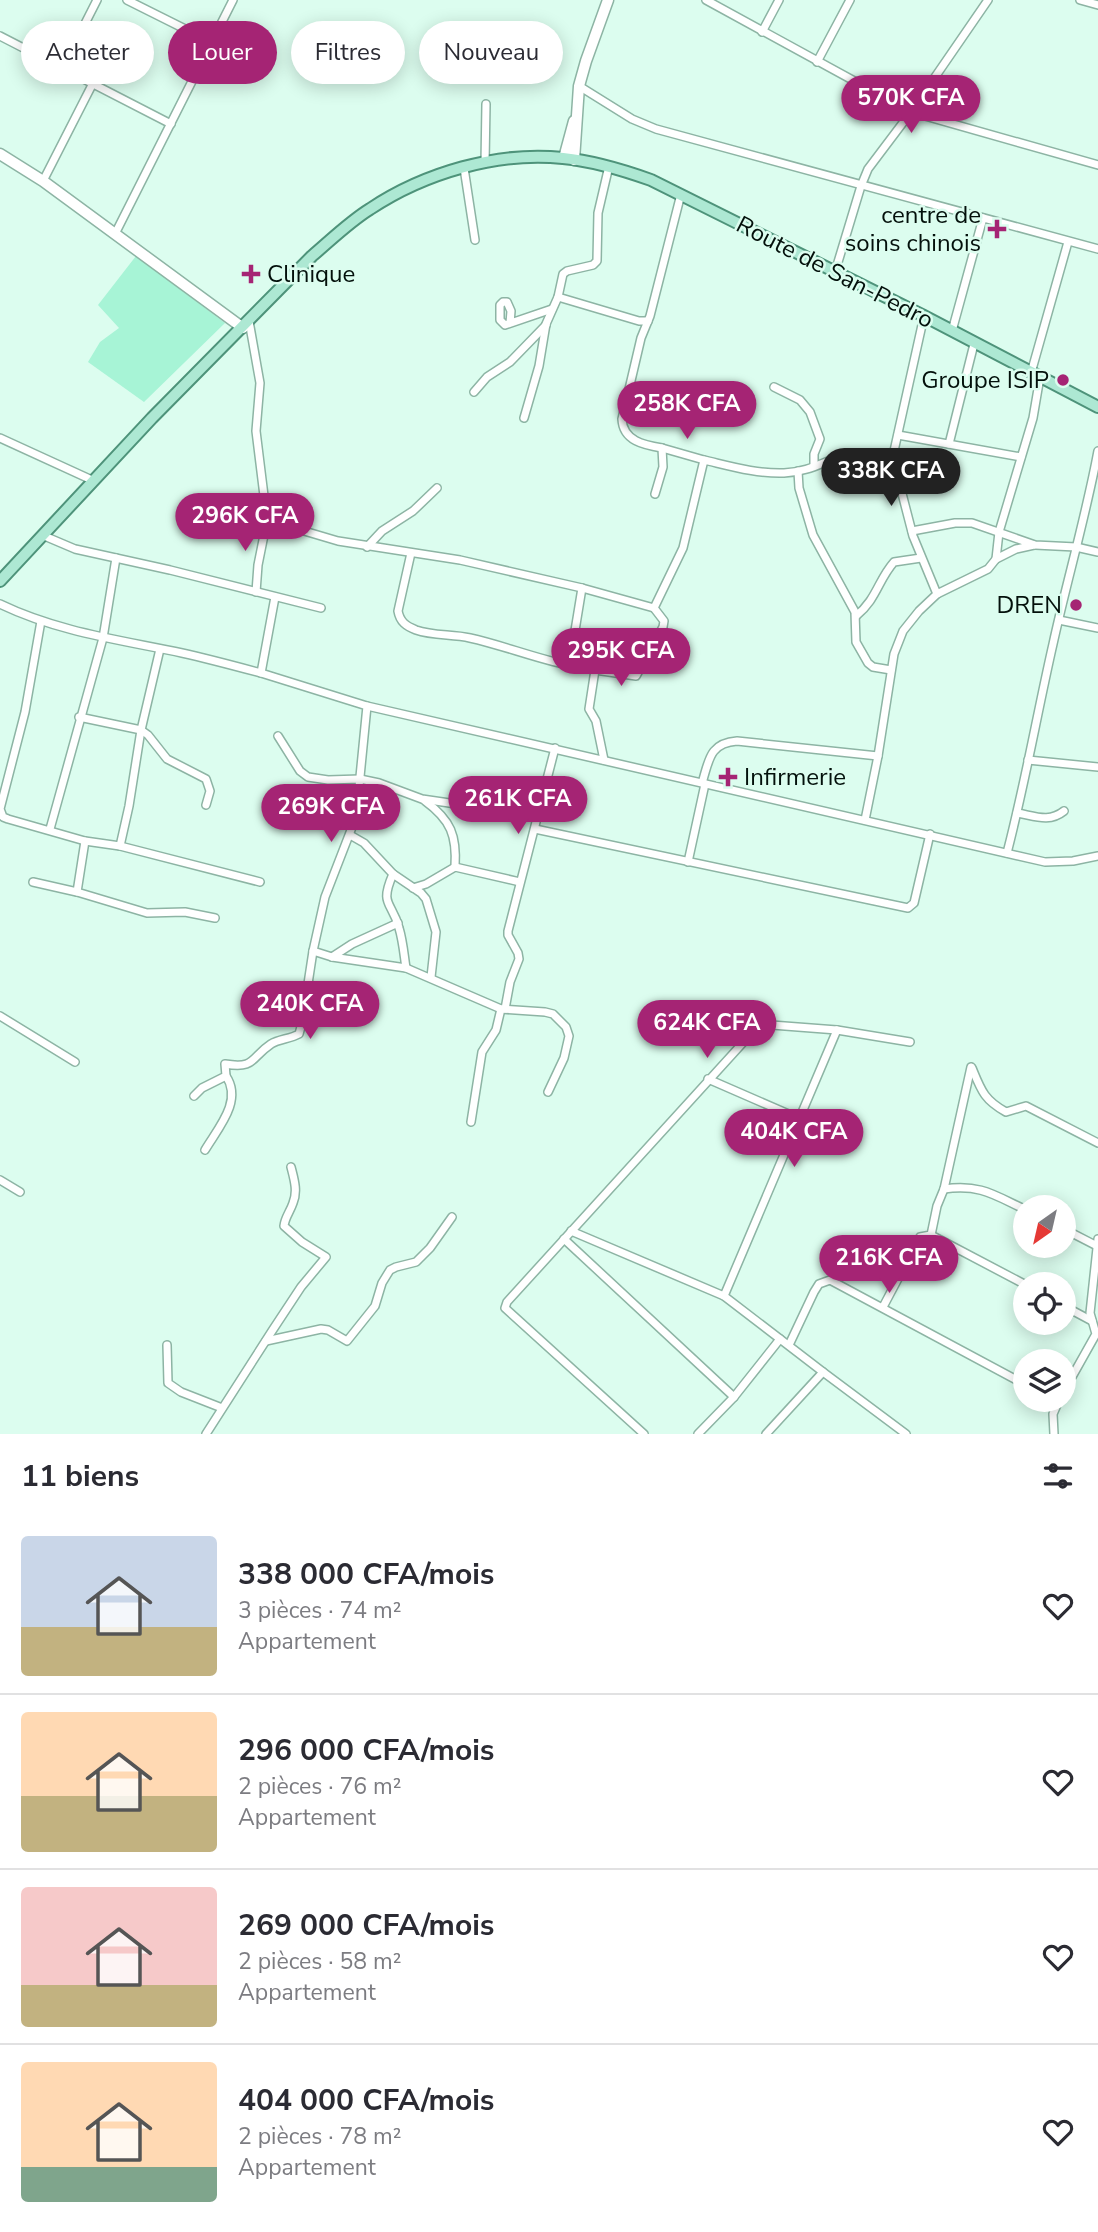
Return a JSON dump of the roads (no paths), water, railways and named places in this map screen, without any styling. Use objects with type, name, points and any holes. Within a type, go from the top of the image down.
[{"type":"main road","name":"Route de San-Pedro","points":[[0,581],[152,418],[312,256],[367,210],[388,197],[432,177],[485,163],[541,156],[608,166],[651,180],[924,316],[1098,407]]},
{"type":"street","points":[[86,21],[97,0]]},
{"type":"street","points":[[128,0],[169,21]]},
{"type":"street","points":[[222,21],[233,0]]},
{"type":"street","points":[[569,159],[579,86],[608,0]]},
{"type":"street","points":[[706,0],[911,112],[1098,165]]},
{"type":"street","points":[[762,32],[779,0]]},
{"type":"street","points":[[817,62],[850,0]]},
{"type":"street","points":[[835,272],[860,186],[868,169],[988,0]]},
{"type":"street","points":[[1080,0],[1098,5]]},
{"type":"street","points":[[0,36],[21,47]]},
{"type":"street","points":[[116,234],[191,84]]},
{"type":"street","points":[[43,181],[92,85],[171,124]]},
{"type":"street","points":[[579,86],[632,119],[656,129],[1098,249]]},
{"type":"street","points":[[485,163],[486,104]]},
{"type":"street","points":[[0,154],[43,181],[246,325],[260,383],[256,431],[267,520],[258,565],[256,592]]},
{"type":"street","points":[[524,418],[542,353],[546,324],[565,272],[593,265],[597,261],[598,213],[608,166]]},
{"type":"street","points":[[464,168],[475,240]]},
{"type":"street","points":[[681,194],[648,321],[640,338],[623,413],[623,426],[630,437],[639,443],[704,460],[775,473],[798,471],[849,454],[882,463],[898,478]]},
{"type":"street","points":[[952,331],[983,218]]},
{"type":"street","points":[[996,559],[999,532],[1033,418],[1036,375],[1068,242]]},
{"type":"street","points":[[558,297],[648,321]]},
{"type":"street","points":[[510,323],[552,309]]},
{"type":"street","points":[[924,316],[894,451],[912,531],[937,594]]},
{"type":"street","points":[[474,392],[487,377],[510,362],[546,324]]},
{"type":"street","points":[[948,444],[974,344]]},
{"type":"street","points":[[774,387],[800,400],[810,412],[820,439],[814,454],[814,465]]},
{"type":"street","points":[[898,435],[1021,457]]},
{"type":"street","points":[[0,438],[94,481]]},
{"type":"street","points":[[655,494],[663,467],[662,448]]},
{"type":"street","points":[[882,463],[894,451]]},
{"type":"street","points":[[1007,853],[1098,452]]},
{"type":"street","points":[[654,608],[683,548],[704,460]]},
{"type":"street","points":[[798,471],[799,488],[813,535],[856,616],[855,634],[860,651],[873,667],[891,670]]},
{"type":"street","points":[[367,547],[382,531],[413,511],[437,488]]},
{"type":"street","points":[[267,520],[338,541],[460,560],[582,588],[654,608],[661,615],[663,627],[638,675],[633,676],[592,668],[569,667],[495,643],[458,635],[430,634],[407,625],[401,620],[398,611],[411,553]]},
{"type":"street","points":[[912,531],[955,523],[972,523],[1035,545]]},
{"type":"street","points":[[42,536],[75,549],[321,608]]},
{"type":"street","points":[[864,820],[878,756],[894,654],[903,631],[919,611],[937,594],[988,569],[996,559],[1016,549],[1035,545],[1076,547],[1098,552]]},
{"type":"street","points":[[50,829],[103,638],[116,558]]},
{"type":"street","points":[[856,616],[869,606],[894,562],[921,558]]},
{"type":"street","points":[[569,667],[582,588]]},
{"type":"street","points":[[261,673],[275,597]]},
{"type":"street","points":[[0,604],[41,621],[103,638],[261,673],[367,706],[703,784],[1045,862],[1060,863],[1098,856]]},
{"type":"street","points":[[1059,620],[1098,628]]},
{"type":"street","points":[[41,621],[25,712],[0,809],[3,817],[85,841],[120,846],[260,882]]},
{"type":"street","points":[[120,846],[141,730],[160,649]]},
{"type":"street","points":[[595,670],[589,709],[596,721],[604,760]]},
{"type":"street","points":[[205,1150],[231,1103],[233,1088],[226,1076],[225,1064],[250,1063],[271,1045],[299,1034],[325,897],[356,817],[367,706]]},
{"type":"street","points":[[79,717],[141,730],[167,759],[206,779],[210,791],[206,806]]},
{"type":"street","points":[[278,736],[300,771],[308,777],[328,780],[360,779],[422,799],[538,816]]},
{"type":"street","points":[[688,862],[703,784],[712,753],[717,746],[737,741],[878,756]]},
{"type":"street","points":[[471,1122],[479,1062],[496,1030],[519,959],[519,953],[508,935],[555,748]]},
{"type":"street","points":[[1028,760],[1098,767]]},
{"type":"street","points":[[422,799],[442,814],[456,839],[455,867]]},
{"type":"street","points":[[1017,813],[1049,819],[1064,811]]},
{"type":"street","points":[[534,829],[908,908],[914,903],[930,834]]},
{"type":"street","points":[[350,835],[370,848],[393,874],[426,899],[435,928],[431,977]]},
{"type":"street","points":[[78,892],[85,841]]},
{"type":"street","points":[[413,888],[439,878],[455,867],[520,882]]},
{"type":"street","points":[[393,874],[386,894],[389,907],[398,923],[406,968]]},
{"type":"street","points":[[33,882],[78,892],[147,913],[185,912],[215,918]]},
{"type":"street","points":[[332,957],[352,944],[398,923]]},
{"type":"street","points":[[313,951],[332,957],[406,968],[503,1009],[545,1012],[561,1019],[569,1036],[568,1047],[548,1092]]},
{"type":"street","points":[[309,981],[318,1009]]},
{"type":"street","points":[[0,1016],[75,1062]]},
{"type":"street","points":[[644,1434],[505,1308],[507,1302],[760,1024],[837,1030],[910,1042]]},
{"type":"street","points":[[724,1296],[837,1030]]},
{"type":"street","points":[[931,1235],[971,1067],[982,1093],[991,1104],[1006,1112],[1026,1106],[1098,1143]]},
{"type":"street","points":[[194,1096],[202,1088],[226,1076]]},
{"type":"street","points":[[708,1079],[800,1119]]},
{"type":"street","points":[[206,1434],[301,1287],[326,1257],[302,1242],[284,1226],[295,1194],[291,1167]]},
{"type":"street","points":[[0,1180],[20,1192]]},
{"type":"street","points":[[944,1189],[984,1189],[1013,1204]]},
{"type":"street","points":[[266,1341],[321,1329],[347,1341],[375,1306],[390,1270],[416,1262],[430,1248],[452,1217]]},
{"type":"street","points":[[571,1231],[724,1296],[906,1434]]},
{"type":"street","points":[[883,1307],[920,1237],[931,1235],[1013,1278]]},
{"type":"street","points":[[1076,1235],[1097,1246]]},
{"type":"street","points":[[564,1239],[734,1397]]},
{"type":"street","points":[[1076,1370],[1096,1334],[1090,1313],[1098,1239]]},
{"type":"street","points":[[789,1345],[820,1284],[830,1280],[1013,1378]]},
{"type":"street","points":[[1076,1312],[1093,1321]]},
{"type":"street","points":[[698,1434],[734,1397],[780,1339]]},
{"type":"street","points":[[167,1345],[168,1383],[181,1392],[222,1408]]},
{"type":"street","points":[[770,1433],[823,1372]]},
{"type":"street","points":[[1053,1412],[1054,1434]]},
{"type":"place","name":"centre de soins chinois","points":[[997,229]]},
{"type":"place","name":"Clinique","points":[[251,274]]},
{"type":"place","name":"Groupe ISIP","points":[[1063,380]]},
{"type":"place","name":"DREN","points":[[1076,605]]},
{"type":"place","name":"Infirmerie","points":[[728,777]]}]
